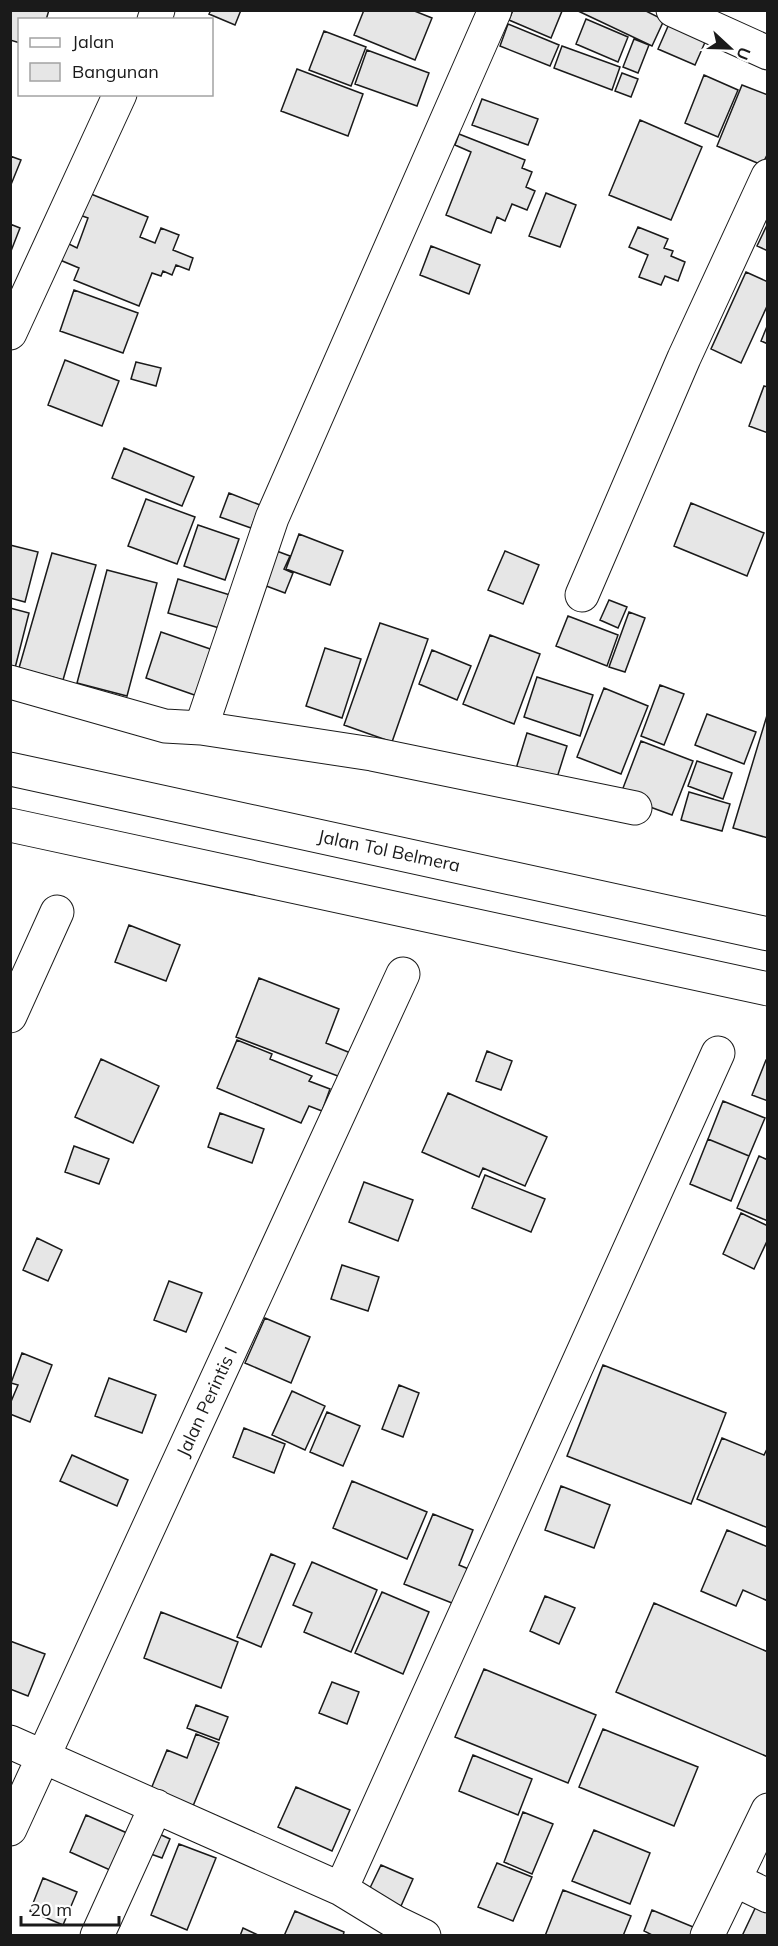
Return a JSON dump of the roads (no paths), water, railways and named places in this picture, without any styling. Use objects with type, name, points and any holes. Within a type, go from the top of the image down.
[{"type":"main road","points":[[201,728],[272,518],[495,10]]},
{"type":"main road","points":[[673,10],[768,53]]},
{"type":"main road","points":[[10,333],[119,96]]},
{"type":"main road","points":[[582,595],[679,369],[768,176]]},
{"type":"main road","points":[[10,682],[165,726],[201,728],[372,754],[635,807]]},
{"type":"main road","name":"Jalan Tol Belmera","points":[[10,769],[768,934]]},
{"type":"main road","points":[[10,825],[768,989]]},
{"type":"main road","points":[[10,1016],[57,912]]},
{"type":"main road","name":"Jalan Perintis I","points":[[10,1829],[403,974]]},
{"type":"main road","points":[[341,1889],[718,1053]]},
{"type":"main road","points":[[10,1742],[341,1889],[403,1931]]},
{"type":"main road","points":[[97,1935],[156,1806]]},
{"type":"main road","points":[[707,1935],[768,1810]]},
{"type":"main road","points":[[735,1880],[768,1896]]}]
